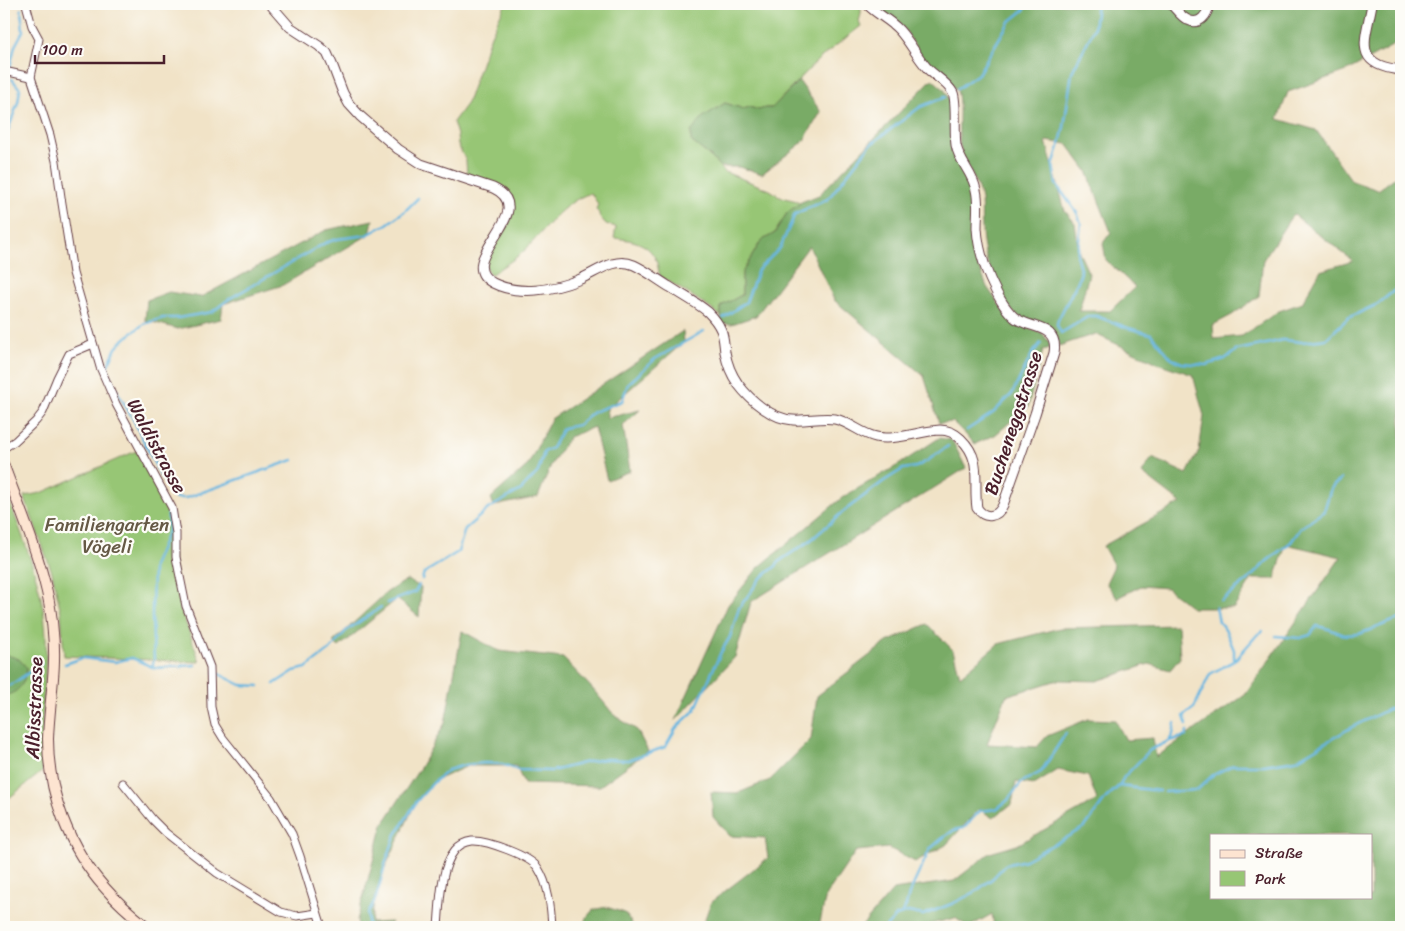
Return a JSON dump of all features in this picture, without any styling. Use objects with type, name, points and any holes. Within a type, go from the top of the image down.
[{"type":"main road","name":"Albisstrasse","points":[[4,466],[40,565],[50,611],[53,636],[53,662],[48,745],[55,797],[77,850],[87,865],[106,889],[147,927]]},
{"type":"street","points":[[4,71],[31,77],[39,39],[32,26],[26,4]]},
{"type":"street","name":"Bucheneggstrasse","points":[[270,4],[290,28],[327,53],[349,104],[398,149],[421,164],[493,188],[505,197],[508,205],[508,215],[488,247],[482,261],[483,274],[489,281],[501,287],[514,290],[540,289],[576,280],[612,263],[626,263],[637,266],[694,302],[712,317],[721,329],[727,361],[734,379],[759,405],[778,417],[793,420],[825,418],[839,420],[871,436],[882,438],[940,430],[949,431],[958,436],[969,448],[976,463],[977,508],[981,514],[993,516],[999,512],[1003,505],[1031,427],[1054,353],[1054,341],[1046,330],[1021,322],[1012,315],[996,293],[987,271],[978,237],[976,188],[956,147],[953,93],[922,62],[895,26],[878,15],[867,4]]},
{"type":"street","points":[[1171,4],[1184,18],[1195,22],[1206,15],[1209,4]]},
{"type":"street","points":[[1372,4],[1364,40],[1366,51],[1371,60],[1378,65],[1389,69],[1401,70]]},
{"type":"street","name":"Waldistrasse","points":[[31,77],[50,135],[56,161],[73,273],[100,368],[116,404],[172,508],[176,533],[176,557],[186,606],[210,667],[211,707],[215,725],[282,815],[292,834],[300,856],[322,927]]},
{"type":"street","points":[[4,448],[15,441],[43,412],[69,354],[93,344]]},
{"type":"street","points":[[123,783],[166,833],[217,873],[281,912],[297,916],[317,913]]},
{"type":"street","points":[[438,927],[441,890],[450,858],[460,844],[477,841],[485,842],[526,858],[538,868],[549,898],[552,927]]},
{"type":"green space","points":[[507,4],[860,4],[861,13],[859,21],[861,26],[819,59],[772,108],[759,110],[749,107],[744,109],[725,103],[716,109],[691,141],[711,157],[725,172],[770,190],[781,197],[801,202],[787,213],[775,233],[761,241],[742,273],[742,295],[721,306],[721,316],[660,276],[653,254],[644,246],[633,241],[614,238],[616,227],[606,224],[599,216],[596,210],[598,204],[591,193],[580,197],[562,210],[521,254],[490,275],[486,266],[488,257],[510,220],[513,211],[512,201],[504,188],[467,175],[466,161],[458,145],[453,122],[467,103],[491,35]]},
{"type":"green space","points":[[874,4],[1401,4],[1401,41],[1347,71],[1288,92],[1278,119],[1316,130],[1352,181],[1378,190],[1401,173],[1401,927],[994,927],[992,914],[969,927],[955,918],[919,927],[861,927],[893,890],[954,881],[990,853],[1017,845],[1097,800],[1088,776],[1058,770],[1034,785],[1016,782],[1012,804],[993,818],[979,809],[946,845],[915,862],[889,848],[856,851],[826,895],[819,927],[702,927],[711,902],[768,858],[765,838],[730,836],[713,817],[711,792],[738,793],[770,780],[811,739],[817,696],[887,642],[927,624],[953,650],[960,676],[998,644],[1060,628],[1178,625],[1180,658],[1170,670],[1149,664],[1097,681],[1058,680],[1006,696],[987,744],[1037,747],[1047,736],[1088,719],[1115,720],[1126,740],[1153,738],[1156,757],[1245,695],[1341,557],[1286,544],[1275,579],[1252,579],[1234,608],[1192,608],[1167,588],[1141,586],[1117,598],[1106,583],[1114,566],[1103,546],[1181,503],[1142,473],[1152,458],[1187,474],[1199,451],[1204,416],[1193,375],[1160,364],[1095,334],[1059,346],[1052,330],[1046,326],[1019,317],[1013,312],[998,288],[986,256],[980,194],[961,151],[957,90],[924,60],[905,30]],"holes":[[[1046,141],[1067,144],[1087,171],[1111,232],[1103,243],[1106,260],[1135,287],[1110,311],[1079,311],[1089,274],[1079,252],[1075,223],[1065,211]],[[1293,214],[1353,261],[1320,271],[1302,303],[1279,311],[1242,336],[1214,339],[1213,325],[1232,315],[1259,296],[1263,260]]]},
{"type":"green space","points":[[932,79],[944,89],[950,101],[952,151],[967,179],[971,200],[973,245],[987,287],[1014,323],[1042,333],[1049,342],[1050,348],[1043,350],[1028,407],[995,435],[975,444],[953,422],[939,423],[924,376],[834,300],[809,246],[756,316],[732,324],[721,323],[721,306],[742,295],[742,273],[761,241],[775,233],[787,213],[801,202],[819,195]]},
{"type":"green space","points":[[799,81],[821,112],[803,142],[762,174],[739,167],[720,167],[691,141],[691,132],[703,117],[725,103],[744,109],[749,107],[759,110],[772,108]]},
{"type":"green space","points":[[373,220],[370,234],[283,285],[223,304],[221,319],[178,329],[145,320],[147,300],[169,292],[201,297],[326,230]]},
{"type":"green space","points":[[683,331],[684,342],[607,409],[607,418],[640,410],[623,425],[630,471],[607,480],[594,427],[569,437],[551,465],[538,497],[494,506],[491,498],[528,465],[551,419]]},
{"type":"green space","points":[[939,438],[952,440],[966,468],[751,602],[735,657],[675,721],[728,605],[758,568],[843,497],[900,464]]},
{"type":"green space","name":"Familiengarten Vögeli","points":[[136,451],[169,511],[180,607],[200,662],[64,656],[61,612],[52,572],[24,496],[41,493]]},
{"type":"green space","points":[[4,487],[37,580],[46,637],[42,737],[43,771],[4,802]]},
{"type":"green space","points":[[407,580],[421,587],[419,617],[397,599],[339,647],[333,642],[387,592]]},
{"type":"green space","points":[[462,631],[499,651],[563,658],[615,716],[637,730],[648,751],[600,786],[524,784],[516,766],[468,766],[436,780],[417,800],[382,874],[374,901],[371,923],[391,922],[388,927],[358,927],[357,920],[383,824],[420,768],[445,723]]},
{"type":"green space","points":[[4,654],[19,659],[27,668],[18,690],[4,696]]},
{"type":"green space","points":[[606,907],[625,913],[634,927],[585,926],[586,918],[593,910]]},
{"type":"waterway","points":[[957,89],[978,74],[1009,22],[1024,10],[1028,4]]},
{"type":"waterway","points":[[1097,4],[1094,29],[1072,72],[1064,127],[1053,165],[1056,184],[1077,213],[1081,223],[1077,258],[1081,272],[1058,320],[1057,325],[1061,333],[1089,316],[1096,316],[1151,334],[1172,359],[1182,363],[1206,365],[1225,359],[1237,350],[1283,340],[1302,342],[1326,339],[1348,318],[1378,304],[1396,289],[1401,288]]},
{"type":"waterway","points":[[10,67],[15,46],[23,31],[21,9]]},
{"type":"waterway","points":[[4,142],[18,102],[20,89],[12,79]]},
{"type":"waterway","points":[[723,318],[746,302],[758,270],[780,248],[795,214],[828,199],[870,145],[920,107],[945,97]]},
{"type":"waterway","points":[[293,460],[186,498],[175,498],[160,475],[135,423],[111,380],[107,367],[116,348],[124,339],[144,324],[163,318],[178,318],[212,312],[229,299],[325,243],[337,239],[367,235],[387,224],[418,198]]},
{"type":"waterway","points":[[422,579],[424,573],[458,552],[465,529],[488,509],[521,490],[538,472],[544,452],[552,448],[563,428],[578,425],[593,412],[622,401],[628,384],[655,359],[704,331]]},
{"type":"waterway","points":[[967,430],[993,413],[1012,394],[1032,354],[1041,343]]},
{"type":"waterway","points":[[368,927],[368,913],[376,898],[395,836],[417,801],[448,770],[465,765],[485,763],[502,764],[518,770],[552,771],[604,759],[629,760],[665,747],[676,728],[695,710],[721,652],[730,637],[739,608],[760,579],[781,560],[811,540],[844,511],[884,481],[903,469],[916,467],[927,461],[948,446]]},
{"type":"waterway","points":[[1221,601],[1291,542],[1301,528],[1324,511],[1331,488],[1341,479]]},
{"type":"waterway","points":[[152,667],[154,660],[152,617],[153,566],[168,531],[168,513]]},
{"type":"waterway","points":[[387,603],[415,592],[419,585]]},
{"type":"waterway","points":[[274,684],[294,671],[306,668],[330,650],[346,631],[381,607]]},
{"type":"waterway","points":[[1216,607],[1219,622],[1226,631],[1234,650],[1234,659]]},
{"type":"waterway","points":[[1276,636],[1300,638],[1310,635],[1317,626],[1344,635],[1359,634],[1401,618]]},
{"type":"waterway","points":[[1187,725],[1184,716],[1194,708],[1210,674],[1234,661],[1262,631]]},
{"type":"waterway","points":[[65,664],[82,658],[115,662],[132,658],[155,668],[195,665]]},
{"type":"waterway","points":[[4,686],[11,685],[41,664]]},
{"type":"waterway","points":[[215,672],[241,685],[259,686]]},
{"type":"waterway","points":[[1165,792],[1197,790],[1213,775],[1233,765],[1264,765],[1296,760],[1352,727],[1389,709],[1401,709]]},
{"type":"waterway","points":[[1169,741],[1173,734],[1175,723]]},
{"type":"waterway","points":[[1119,786],[1124,777],[1150,750],[1169,741],[1186,736],[1187,731]]},
{"type":"waterway","points":[[902,913],[930,849],[954,830],[964,828],[980,811],[996,809],[1007,801],[1022,782],[1041,772],[1066,733]]},
{"type":"waterway","points":[[886,927],[896,916],[908,912],[923,915],[954,903],[975,892],[993,878],[1005,865],[1025,860],[1085,827],[1106,798],[1119,786],[1159,791]]}]
